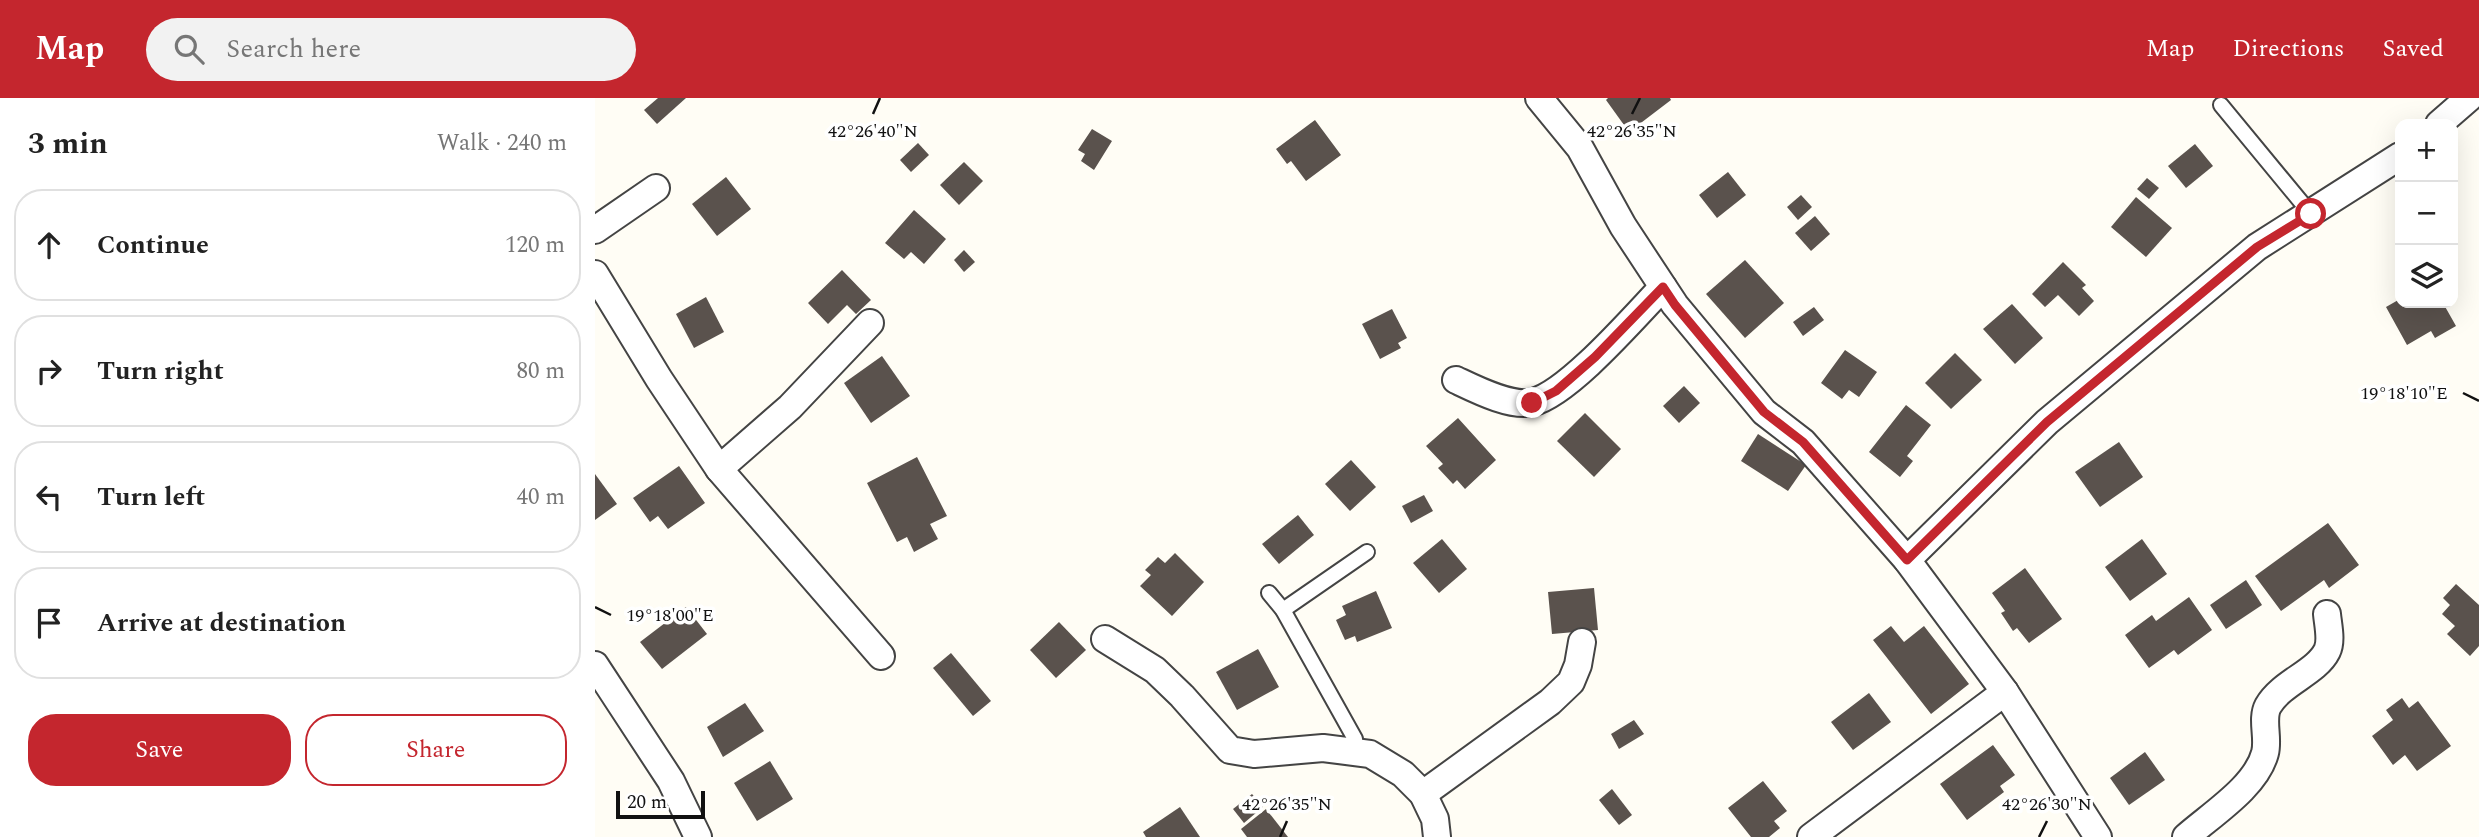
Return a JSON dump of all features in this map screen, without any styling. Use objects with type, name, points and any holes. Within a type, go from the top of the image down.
[{"type":"street","points":[[1539,98],[1580,148],[1623,226],[1683,315],[1764,412],[1803,442],[1907,560],[2005,692],[2098,837]]},
{"type":"street","points":[[2445,119],[2469,98]]},
{"type":"street","points":[[1907,560],[2047,422],[2257,247],[2395,159]]},
{"type":"street","points":[[595,230],[656,188]]},
{"type":"street","points":[[595,274],[659,379],[719,469],[881,656]]},
{"type":"street","points":[[1456,380],[1504,400],[1532,403],[1566,383],[1663,287]]},
{"type":"street","points":[[719,469],[790,407],[870,323]]},
{"type":"street","points":[[2186,837],[2251,781],[2261,767],[2266,747],[2267,707],[2279,692],[2320,660],[2327,651],[2327,614]]},
{"type":"street","points":[[1105,639],[1155,670],[1230,750],[1240,754],[1254,754],[1323,748],[1370,754],[1403,774],[1423,794],[1435,819],[1437,837]]},
{"type":"street","points":[[1423,794],[1571,682],[1578,665],[1582,642]]},
{"type":"street","points":[[595,665],[671,781],[698,837]]},
{"type":"street","points":[[1811,837],[2005,692]]},
{"type":"lane","points":[[2221,105],[2311,214]]},
{"type":"lane","points":[[1283,610],[1367,552]]},
{"type":"lane","points":[[1269,593],[1283,610],[1355,739],[1356,752]]},
{"type":"building","points":[[658,98],[686,98],[657,124],[644,110]]},
{"type":"building","points":[[1606,100],[1671,100],[1629,132]]},
{"type":"building","points":[[1315,120],[1341,155],[1306,181],[1291,161],[1287,164],[1276,149]]},
{"type":"building","points":[[1092,129],[1112,141],[1094,170],[1081,161],[1085,154],[1078,150]]},
{"type":"building","points":[[918,143],[929,155],[911,172],[900,160]]},
{"type":"building","points":[[2195,144],[2213,166],[2186,188],[2168,166]]},
{"type":"building","points":[[964,162],[983,181],[959,205],[940,185]]},
{"type":"building","points":[[1728,172],[1746,195],[1717,218],[1699,195]]},
{"type":"building","points":[[726,177],[751,209],[717,236],[692,204]]},
{"type":"building","points":[[2147,178],[2159,188],[2149,199],[2137,189]]},
{"type":"building","points":[[1801,195],[1812,207],[1798,220],[1787,207]]},
{"type":"building","points":[[2136,197],[2172,228],[2146,257],[2111,227]]},
{"type":"building","points":[[914,210],[946,239],[924,264],[911,252],[904,259],[885,243]]},
{"type":"building","points":[[1815,216],[1830,234],[1811,251],[1795,233]]},
{"type":"building","points":[[964,250],[975,262],[964,272],[954,260]]},
{"type":"building","points":[[1745,260],[1784,303],[1745,338],[1706,294]]},
{"type":"building","points":[[2063,262],[2086,285],[2082,288],[2094,301],[2079,316],[2058,295],[2045,307],[2032,294]]},
{"type":"building","points":[[842,270],[871,300],[856,314],[847,305],[828,324],[808,303]]},
{"type":"building","points":[[706,297],[724,332],[694,348],[676,314]]},
{"type":"building","points":[[2395,302],[2395,308],[2446,308],[2456,326],[2435,338],[2431,331],[2407,345],[2386,307]]},
{"type":"building","points":[[2012,304],[2043,338],[2015,364],[1983,329]]},
{"type":"building","points":[[1814,307],[1824,320],[1803,336],[1793,322]]},
{"type":"building","points":[[1392,309],[1407,338],[1398,343],[1401,348],[1380,359],[1362,324]]},
{"type":"building","points":[[1845,350],[1877,372],[1859,397],[1849,390],[1842,399],[1821,383]]},
{"type":"building","points":[[1955,353],[1982,380],[1951,409],[1925,383]]},
{"type":"building","points":[[882,356],[910,396],[871,423],[844,383]]},
{"type":"building","points":[[1684,386],[1700,403],[1679,423],[1663,406]]},
{"type":"building","points":[[1906,405],[1931,425],[1907,456],[1913,461],[1900,477],[1869,452]]},
{"type":"building","points":[[1585,413],[1621,449],[1594,477],[1557,441]]},
{"type":"building","points":[[1458,418],[1496,460],[1465,489],[1457,480],[1453,484],[1438,468],[1443,464],[1426,446]]},
{"type":"building","points":[[1758,434],[1806,465],[1788,491],[1741,461]]},
{"type":"building","points":[[2119,442],[2143,477],[2100,507],[2075,472]]},
{"type":"building","points":[[917,457],[947,516],[930,524],[938,539],[914,552],[907,537],[897,542],[867,483]]},
{"type":"building","points":[[1351,460],[1376,487],[1350,511],[1325,484]]},
{"type":"building","points":[[679,466],[705,503],[668,529],[658,516],[650,522],[633,498]]},
{"type":"building","points":[[595,474],[617,504],[595,520]]},
{"type":"building","points":[[1424,495],[1433,511],[1411,523],[1402,506]]},
{"type":"building","points":[[1298,515],[1314,535],[1279,564],[1262,544]]},
{"type":"building","points":[[2328,523],[2359,565],[2329,588],[2324,580],[2281,611],[2255,576]]},
{"type":"building","points":[[1442,539],[1467,569],[1439,593],[1413,563]]},
{"type":"building","points":[[2142,539],[2167,574],[2130,601],[2105,567]]},
{"type":"building","points":[[1175,553],[1204,582],[1172,616],[1140,586],[1151,575],[1145,570],[1158,557],[1165,563]]},
{"type":"building","points":[[2025,568],[2062,619],[2029,643],[2017,628],[2013,631],[2001,613],[2005,611],[1992,593]]},
{"type":"building","points":[[2246,580],[2262,605],[2226,629],[2210,605]]},
{"type":"building","points":[[2456,584],[2479,605],[2479,646],[2470,656],[2447,634],[2455,626],[2442,614],[2450,605],[2443,598]]},
{"type":"building","points":[[1594,588],[1598,630],[1552,634],[1548,592]]},
{"type":"building","points":[[1376,591],[1392,628],[1357,642],[1355,636],[1345,640],[1336,620],[1346,615],[1342,606]]},
{"type":"building","points":[[2189,597],[2212,630],[2178,655],[2174,650],[2149,668],[2125,635],[2152,615],[2156,621]]},
{"type":"building","points":[[686,607],[707,634],[662,669],[640,642]]},
{"type":"building","points":[[1059,622],[1086,650],[1056,678],[1030,650]]},
{"type":"building","points":[[1891,626],[1904,642],[1924,626],[1969,684],[1931,714],[1873,640]]},
{"type":"building","points":[[1258,649],[1279,687],[1237,710],[1216,672]]},
{"type":"building","points":[[951,653],[991,701],[973,716],[933,668]]},
{"type":"building","points":[[1869,693],[1891,722],[1853,750],[1831,722]]},
{"type":"building","points":[[2402,698],[2409,708],[2418,701],[2451,746],[2417,771],[2405,755],[2393,765],[2372,736],[2393,720],[2386,710]]},
{"type":"building","points":[[745,703],[764,731],[723,757],[707,727]]},
{"type":"building","points":[[1634,720],[1644,734],[1619,749],[1611,734]]},
{"type":"building","points":[[1993,745],[2015,775],[2000,786],[2004,792],[1967,820],[1940,784]]},
{"type":"building","points":[[2145,752],[2165,780],[2129,805],[2110,778]]},
{"type":"building","points":[[770,761],[793,799],[757,821],[734,783]]},
{"type":"building","points":[[1763,781],[1787,811],[1774,821],[1780,828],[1769,837],[1751,837],[1728,808]]},
{"type":"building","points":[[1612,789],[1632,815],[1619,825],[1599,800]]},
{"type":"building","points":[[1252,794],[1263,807],[1244,823],[1233,809]]},
{"type":"building","points":[[1180,807],[1200,837],[1146,837],[1143,832]]},
{"type":"building","points":[[1266,809],[1288,837],[1247,837],[1241,829]]},
{"type":"route","points":[[1532,403],[1556,391],[1595,357],[1663,287],[1738,383],[1764,412],[1803,442],[1907,560],[2047,422],[2257,247],[2311,214]]}]
